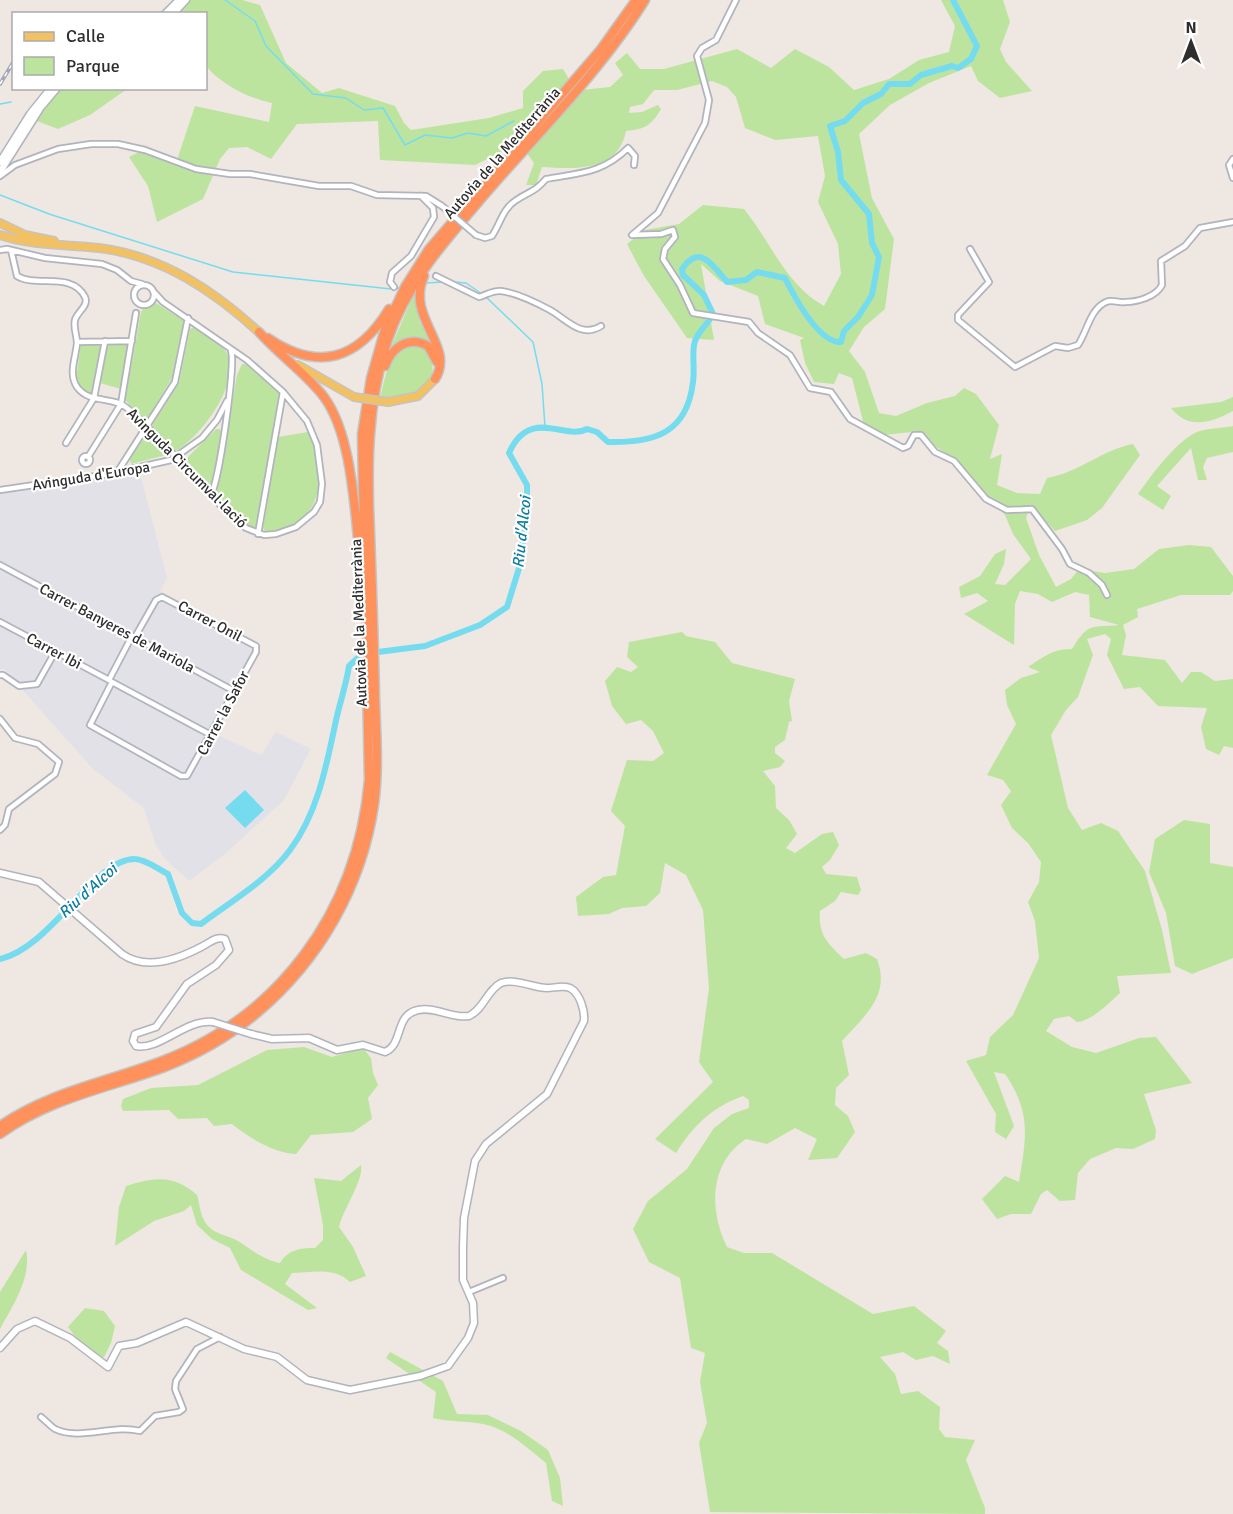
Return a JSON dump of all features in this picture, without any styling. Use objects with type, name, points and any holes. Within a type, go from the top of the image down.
[{"type":"highway","name":"Autovia de la Mediterrània","points":[[587,70],[636,0]]},
{"type":"highway","name":"Autovia de la Mediterrània","points":[[0,1126],[39,1103],[166,1066],[201,1050],[245,1023],[280,993],[317,948],[345,901],[364,851],[376,743],[362,458],[368,391],[385,329],[405,287],[429,249],[514,155],[645,0]]},
{"type":"highway","name":"Autovia de la Mediterrània","points":[[368,817],[370,747],[366,572],[368,469],[375,391],[388,338],[400,308],[440,247],[514,155]]},
{"type":"highway","points":[[435,379],[440,368],[439,352],[421,311],[419,293],[427,269],[440,247]]},
{"type":"highway","points":[[259,332],[298,355],[319,358],[338,355],[357,347],[371,335],[405,287]]},
{"type":"highway","points":[[259,332],[277,353],[318,390],[336,420],[366,572]]},
{"type":"highway","points":[[375,391],[391,353],[406,342],[418,342],[432,351],[436,360],[435,379]]},
{"type":"highway","name":"Autovia de la Mediterrània","points":[[0,1134],[32,1113],[86,1088]]},
{"type":"main road","points":[[0,223],[25,235],[143,258],[178,272],[204,288],[259,332],[282,354],[312,375],[354,397],[388,402],[418,396],[435,379]]},
{"type":"main road","points":[[0,235],[35,243],[98,248]]},
{"type":"street","points":[[167,12],[179,0]]},
{"type":"street","points":[[175,12],[186,0]]},
{"type":"street","points":[[736,0],[716,40],[702,48],[697,56],[709,100],[705,123],[658,213],[651,222],[632,234],[634,236],[645,233],[661,234],[669,229],[675,232],[675,237],[664,249],[664,264],[680,285],[691,311],[716,318],[733,318],[752,324],[758,333],[790,355],[811,389],[831,392],[841,409],[853,422],[903,448],[908,446],[915,434],[921,435],[935,452],[954,461],[986,500],[1007,510],[1024,507],[1034,510],[1071,565],[1089,573],[1102,585],[1107,595]]},
{"type":"street","points":[[0,162],[30,114],[49,90]]},
{"type":"street","points":[[0,174],[41,107],[55,90]]},
{"type":"street","points":[[0,174],[15,165],[58,149],[91,144],[118,144],[151,152],[196,169],[250,174],[319,186],[351,186],[377,195],[421,196],[433,199],[476,235],[485,238],[492,236],[504,213],[516,201],[534,192],[546,179],[591,172],[622,156],[628,148],[635,156],[634,165]]},
{"type":"street","points":[[1233,159],[1229,168],[1233,178]]},
{"type":"street","points":[[394,287],[390,282],[392,273],[411,256],[434,217],[433,208],[421,196]]},
{"type":"street","points":[[970,249],[989,282],[958,315],[958,320],[1015,367],[1055,346],[1068,348],[1078,345],[1092,316],[1102,304],[1110,301],[1128,302],[1153,295],[1162,285],[1160,265],[1163,258],[1185,246],[1200,228],[1233,222]]},
{"type":"street","points":[[0,251],[11,250],[45,258],[102,264],[117,270],[131,281],[150,286],[153,291],[154,296],[148,304],[136,313]]},
{"type":"street","points":[[11,250],[15,273],[21,278],[64,282],[82,293],[86,304],[75,319],[77,342],[73,370],[75,384],[83,393],[94,398]]},
{"type":"street","points":[[436,276],[479,297],[493,291],[507,292],[550,310],[562,321],[587,330],[601,326]]},
{"type":"street","points":[[87,457],[121,404],[136,313],[131,281]]},
{"type":"street","points":[[142,285],[137,287],[134,296],[138,303],[163,302]]},
{"type":"street","name":"Avinguda Circumval·lació","points":[[94,398],[121,404],[146,426],[239,523],[258,534],[269,535],[296,526],[314,513],[322,494],[322,472],[316,445],[307,421],[283,392],[247,360],[163,302],[153,291]]},
{"type":"street","points":[[118,472],[177,377],[188,318]]},
{"type":"street","points":[[66,443],[94,398],[105,341]]},
{"type":"street","points":[[77,342],[132,341]]},
{"type":"street","points":[[211,494],[221,451],[234,361],[230,349]]},
{"type":"street","points":[[258,534],[283,392]]},
{"type":"street","name":"Avinguda d'Europa","points":[[0,490],[118,472],[156,465],[175,458],[202,438],[217,420],[227,401]]},
{"type":"street","name":"Carrer Banyeres de Mariola","points":[[0,565],[234,690]]},
{"type":"street","name":"Carrer Onil","points":[[134,637],[156,600],[165,597],[256,646]]},
{"type":"street","name":"Carrer Ibi","points":[[0,622],[211,735]]},
{"type":"street","points":[[110,681],[134,637]]},
{"type":"street","name":"Carrer la Safor","points":[[110,681],[90,723],[91,728],[184,777],[189,775],[211,735],[256,652],[256,646]]},
{"type":"street","points":[[0,675],[22,687],[37,684],[55,652]]},
{"type":"street","points":[[0,719],[15,738],[38,744],[59,762],[55,774],[9,809],[5,825],[0,830]]},
{"type":"street","points":[[0,873],[34,879],[125,956],[144,963],[161,962],[201,948],[217,938],[227,940],[229,950],[220,962],[187,984],[159,1024],[153,1029],[135,1034],[133,1041],[136,1046],[145,1046],[192,1025],[213,1022],[272,1039],[309,1038],[337,1050],[363,1045],[385,1052],[395,1043],[400,1024],[408,1014],[426,1009],[469,1016],[479,1010],[495,988],[502,983],[515,982],[545,988],[571,988],[584,1009],[584,1021],[549,1090],[538,1103],[486,1144],[475,1161],[463,1235],[463,1278],[473,1304],[474,1323],[468,1338],[450,1365],[420,1376],[358,1389],[307,1380],[277,1357],[244,1349],[220,1336],[184,1323],[137,1342],[119,1346],[115,1350],[111,1365],[106,1367],[73,1340],[33,1321],[17,1329],[0,1348]]},
{"type":"street","points":[[469,1292],[503,1278]]},
{"type":"street","points":[[41,1417],[54,1429],[80,1433],[129,1428],[140,1431],[155,1416],[179,1412],[183,1409],[175,1389],[176,1381],[197,1349],[220,1336]]},
{"type":"shaded area","points":[[140,473],[167,578],[160,591],[261,646],[215,734],[261,755],[276,732],[311,749],[284,800],[226,853],[189,881],[164,858],[155,843],[144,808],[93,769],[4,669],[0,669],[0,494]]},
{"type":"green space","points":[[184,0],[242,0],[260,5],[286,63],[322,93],[339,88],[395,106],[404,123],[411,130],[489,118],[523,108],[523,91],[543,71],[563,69],[569,79],[511,147],[475,165],[380,160],[378,121],[297,124],[271,159],[247,147],[229,148],[220,159],[203,199],[157,222],[148,186],[129,157],[143,150],[177,160],[195,106],[269,122],[272,103],[236,90],[207,67],[207,12],[172,12]]},
{"type":"green space","points":[[941,0],[1003,0],[1010,22],[1000,49],[1006,62],[1032,91],[1000,98],[978,81],[971,66],[929,83],[890,105],[859,134],[872,198],[894,239],[885,309],[864,327],[849,351],[865,372],[879,413],[896,416],[927,403],[955,396],[964,388],[976,394],[999,425],[990,459],[1002,454],[997,485],[1017,493],[1040,494],[1047,478],[1070,471],[1111,451],[1133,444],[1140,455],[1102,508],[1087,520],[1055,531],[1031,505],[1026,518],[1039,555],[1056,587],[1071,579],[1079,569],[1105,573],[1134,569],[1159,549],[1189,545],[1211,547],[1233,576],[1233,591],[1230,595],[1181,595],[1137,609],[1138,617],[1123,625],[1126,635],[1122,655],[1165,660],[1182,683],[1191,672],[1201,672],[1215,681],[1233,679],[1233,748],[1224,746],[1219,755],[1206,749],[1201,727],[1207,708],[1158,706],[1140,687],[1124,689],[1107,655],[1111,639],[1105,634],[1087,639],[1093,655],[1078,697],[1066,710],[1051,735],[1068,808],[1082,830],[1101,823],[1118,831],[1145,871],[1162,930],[1171,973],[1117,976],[1120,993],[1100,1011],[1083,1021],[1077,1022],[1069,1016],[1054,1019],[1046,1031],[1072,1047],[1096,1053],[1139,1038],[1156,1037],[1192,1083],[1144,1094],[1156,1130],[1155,1139],[1133,1149],[1116,1148],[1090,1159],[1078,1173],[1075,1200],[1060,1201],[1047,1190],[1041,1194],[1031,1214],[1011,1214],[997,1219],[982,1199],[1005,1176],[1019,1182],[1025,1139],[1023,1114],[1020,1101],[1005,1074],[994,1072],[1014,1126],[1006,1139],[995,1132],[996,1114],[966,1061],[986,1055],[990,1037],[1013,1015],[1039,958],[1035,921],[1028,902],[1039,882],[1041,862],[1028,843],[1012,828],[1001,805],[1011,791],[1003,780],[987,775],[1016,724],[1007,705],[1005,690],[1021,678],[1040,672],[1028,667],[1044,657],[1060,650],[1072,649],[1087,630],[1119,625],[1090,617],[1089,595],[1075,592],[1052,602],[1038,594],[1020,591],[1015,604],[1014,645],[964,614],[988,601],[977,593],[961,598],[959,587],[980,576],[995,554],[1006,549],[1004,564],[995,584],[1005,585],[1031,559],[1013,534],[1005,515],[978,487],[958,461],[935,446],[922,431],[883,435],[864,425],[852,378],[839,373],[834,384],[814,382],[805,363],[800,340],[804,338],[765,324],[758,296],[720,281],[701,264],[714,340],[687,338],[644,276],[627,244],[645,230],[679,224],[703,205],[744,209],[789,274],[810,297],[824,306],[841,274],[838,244],[818,202],[825,176],[818,136],[775,140],[745,128],[736,97],[727,87],[712,81],[677,90],[654,90],[643,104],[630,107],[629,113],[642,112],[658,105],[661,109],[647,126],[626,131],[614,154],[605,161],[581,167],[542,167],[536,185],[526,185],[534,163],[526,152],[581,90],[610,87],[623,75],[615,63],[627,53],[640,69],[664,69],[737,49],[771,68],[795,49],[829,67],[854,90],[889,79],[919,60],[949,52],[955,26]]},
{"type":"green space","points":[[58,90],[126,90],[90,115],[58,129],[37,121]]},
{"type":"green space","points":[[414,294],[420,322],[435,348],[424,340],[413,337],[402,340],[391,347]]},
{"type":"green space","points":[[156,303],[184,321],[175,373],[146,421],[125,400],[141,312],[143,308]]},
{"type":"green space","points":[[194,327],[216,342],[227,353],[230,365],[229,379],[224,394],[207,422],[176,451],[151,427],[179,383],[190,329]]},
{"type":"green space","points":[[127,342],[129,345],[121,389],[100,383],[107,343]]},
{"type":"green space","points":[[81,343],[102,344],[92,394],[83,390],[76,379]]},
{"type":"green space","points":[[413,345],[427,350],[432,363],[429,382],[422,389],[413,393],[380,399],[389,366],[398,354]]},
{"type":"green space","points":[[242,364],[246,364],[279,393],[257,525],[253,528],[239,518],[216,493],[237,375]]},
{"type":"green space","points":[[1233,397],[1233,411],[1208,421],[1192,422],[1178,415],[1171,408],[1221,402]]},
{"type":"green space","points":[[1233,426],[1233,452],[1207,458],[1203,467],[1207,480],[1198,480],[1191,448],[1157,486],[1171,496],[1163,510],[1138,494],[1166,458],[1183,441],[1200,431]]},
{"type":"green space","points":[[216,429],[220,429],[221,432],[213,484],[209,487],[184,461]]},
{"type":"green space","points":[[308,432],[315,448],[319,481],[310,511],[299,522],[284,529],[265,531],[263,528],[278,437]]},
{"type":"green space","points":[[147,434],[166,455],[131,464],[130,459]]},
{"type":"green space","points":[[682,632],[686,636],[715,642],[732,663],[795,679],[789,701],[792,721],[789,722],[785,740],[775,747],[775,753],[785,761],[780,767],[763,771],[775,786],[776,808],[789,820],[797,834],[786,848],[795,853],[822,834],[833,832],[839,845],[830,860],[822,867],[826,874],[857,877],[861,890],[858,895],[841,892],[835,901],[820,911],[822,933],[833,949],[844,959],[866,953],[877,959],[881,984],[873,1005],[842,1041],[849,1075],[836,1088],[835,1105],[848,1116],[855,1132],[837,1158],[808,1160],[817,1139],[795,1128],[767,1144],[746,1139],[734,1149],[719,1174],[715,1203],[721,1233],[727,1247],[744,1253],[772,1253],[873,1314],[914,1306],[946,1331],[937,1343],[948,1351],[950,1364],[933,1356],[916,1360],[903,1352],[880,1357],[895,1374],[901,1394],[918,1391],[940,1407],[939,1429],[945,1437],[975,1440],[966,1460],[985,1508],[985,1514],[710,1512],[699,1443],[707,1423],[700,1382],[705,1353],[691,1348],[680,1278],[649,1262],[633,1229],[648,1201],[687,1169],[714,1128],[732,1114],[749,1108],[749,1100],[743,1096],[732,1100],[704,1118],[676,1153],[655,1139],[713,1082],[699,1062],[709,988],[703,910],[686,875],[665,863],[660,893],[646,906],[622,908],[609,914],[578,916],[576,897],[603,877],[616,875],[625,826],[611,811],[627,760],[653,761],[664,753],[653,731],[641,720],[626,724],[612,706],[605,681],[617,667],[631,672],[638,667],[627,657],[629,642]]},
{"type":"green space","points":[[1184,820],[1210,824],[1210,863],[1233,867],[1233,958],[1192,974],[1175,966],[1166,913],[1149,872],[1155,839]]},
{"type":"green space","points":[[304,1047],[332,1057],[363,1048],[371,1058],[373,1073],[378,1085],[368,1098],[372,1119],[353,1132],[311,1135],[296,1154],[279,1151],[262,1144],[232,1124],[214,1126],[207,1118],[178,1119],[169,1110],[123,1111],[121,1106],[123,1099],[151,1088],[198,1085],[267,1050]]},
{"type":"green space","points":[[361,1165],[359,1178],[339,1227],[353,1247],[366,1276],[350,1282],[330,1272],[292,1273],[285,1284],[317,1308],[308,1310],[241,1270],[230,1248],[212,1239],[197,1225],[191,1205],[184,1211],[154,1221],[115,1246],[119,1207],[126,1186],[163,1179],[180,1183],[197,1195],[203,1219],[211,1229],[280,1263],[290,1253],[299,1249],[315,1248],[323,1240],[323,1225],[314,1178],[341,1181]]},
{"type":"green space","points":[[26,1250],[24,1281],[0,1329],[0,1292]]},
{"type":"green space","points":[[85,1308],[104,1311],[115,1326],[111,1343],[104,1357],[92,1359],[68,1327]]},
{"type":"green space","points":[[390,1352],[443,1381],[457,1414],[488,1415],[521,1431],[548,1450],[560,1478],[563,1506],[552,1501],[546,1463],[517,1440],[492,1426],[433,1418],[436,1392],[386,1358]]},
{"type":"water","points":[[245,790],[264,810],[245,828],[225,808]]},
{"type":"waterway","points":[[225,0],[255,21],[266,46],[313,94],[346,98],[364,110],[383,108],[405,145],[425,135],[452,138],[468,133],[486,136],[514,121]]},
{"type":"waterway","name":"Riu d'Alcoi","points":[[0,959],[19,952],[37,939],[88,887],[120,863],[139,859],[168,874],[182,913],[192,923],[201,924],[260,881],[281,861],[299,836],[314,806],[324,774],[349,666],[362,654],[425,646],[480,625],[507,607],[520,565],[527,504],[527,485],[509,453],[517,439],[527,431],[548,428],[578,432],[587,429],[597,432],[608,442],[640,440],[666,432],[684,413],[690,399],[693,382],[695,340],[713,314],[704,295],[683,275],[682,269],[689,261],[701,257],[712,264],[727,282],[746,280],[757,272],[785,278],[816,327],[832,340],[841,342],[844,331],[858,317],[872,295],[879,257],[872,243],[869,214],[841,180],[838,152],[830,126],[845,121],[863,103],[881,94],[889,84],[910,84],[921,75],[952,66],[958,68],[971,59],[977,46],[953,0]]},
{"type":"waterway","points":[[0,104],[11,102]]},
{"type":"waterway","points":[[0,195],[49,214],[233,272],[399,288]]},
{"type":"waterway","points":[[425,283],[444,282]]},
{"type":"waterway","points":[[454,282],[466,283],[482,294]]},
{"type":"waterway","points":[[486,297],[533,342],[542,384],[545,427]]},
{"type":"railway","points":[[0,84],[12,64]]}]
